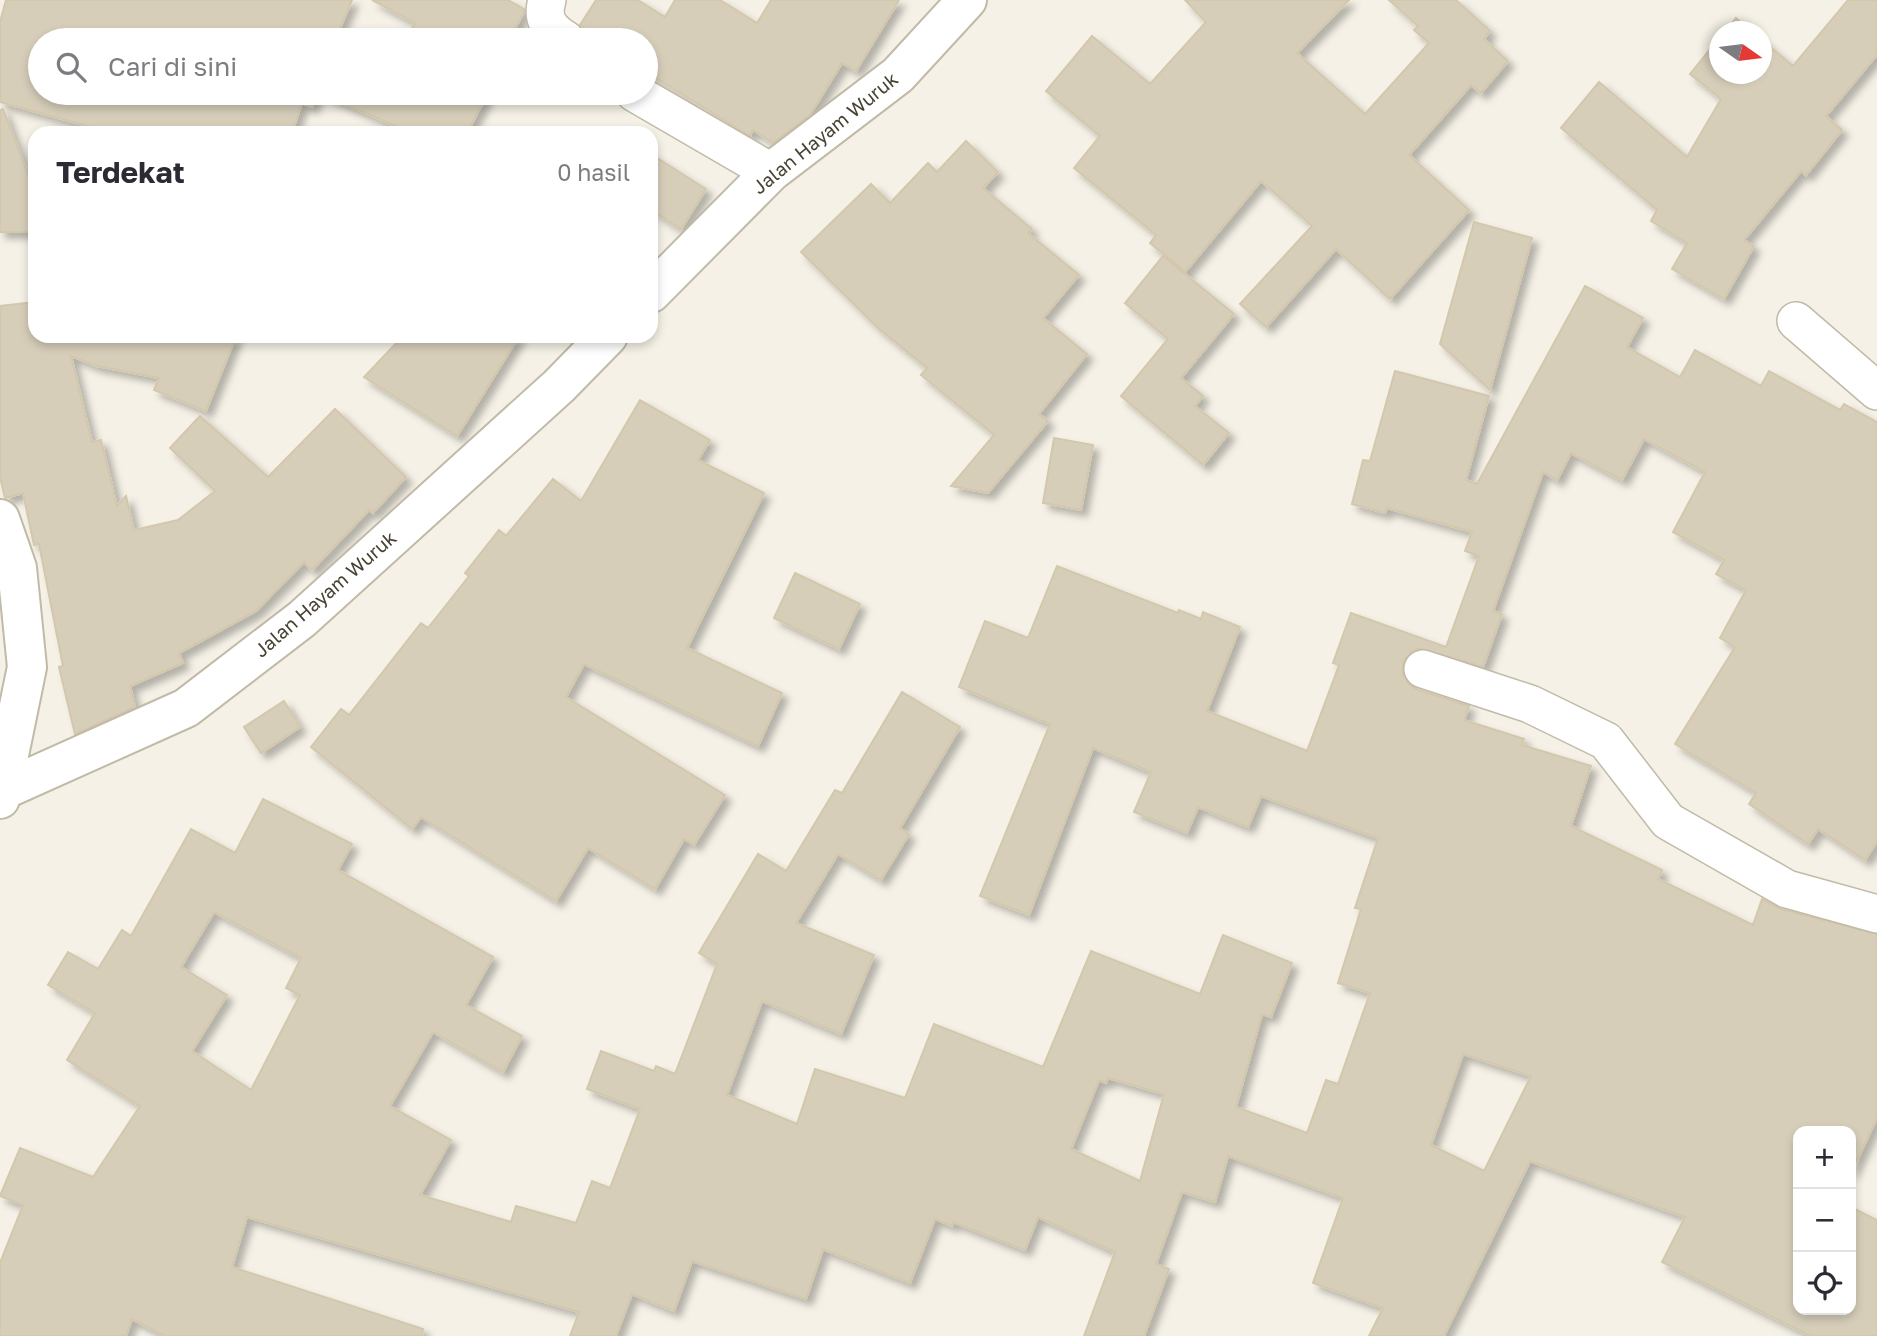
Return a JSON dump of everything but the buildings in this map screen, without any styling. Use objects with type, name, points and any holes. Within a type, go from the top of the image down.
[{"type":"street","points":[[547,0],[544,17],[551,28]]},
{"type":"street","name":"Jalan Hayam Wuruk","points":[[658,286],[771,172],[898,75],[967,0]]},
{"type":"street","points":[[656,105],[771,172]]},
{"type":"street","points":[[1796,321],[1877,391]]},
{"type":"street","name":"Jalan Hayam Wuruk","points":[[0,793],[186,708],[302,619],[559,386],[601,343]]},
{"type":"street","points":[[0,519],[18,568],[27,667],[0,793]]},
{"type":"street","points":[[1423,668],[1530,704],[1606,741],[1668,821],[1787,889],[1877,914]]}]
